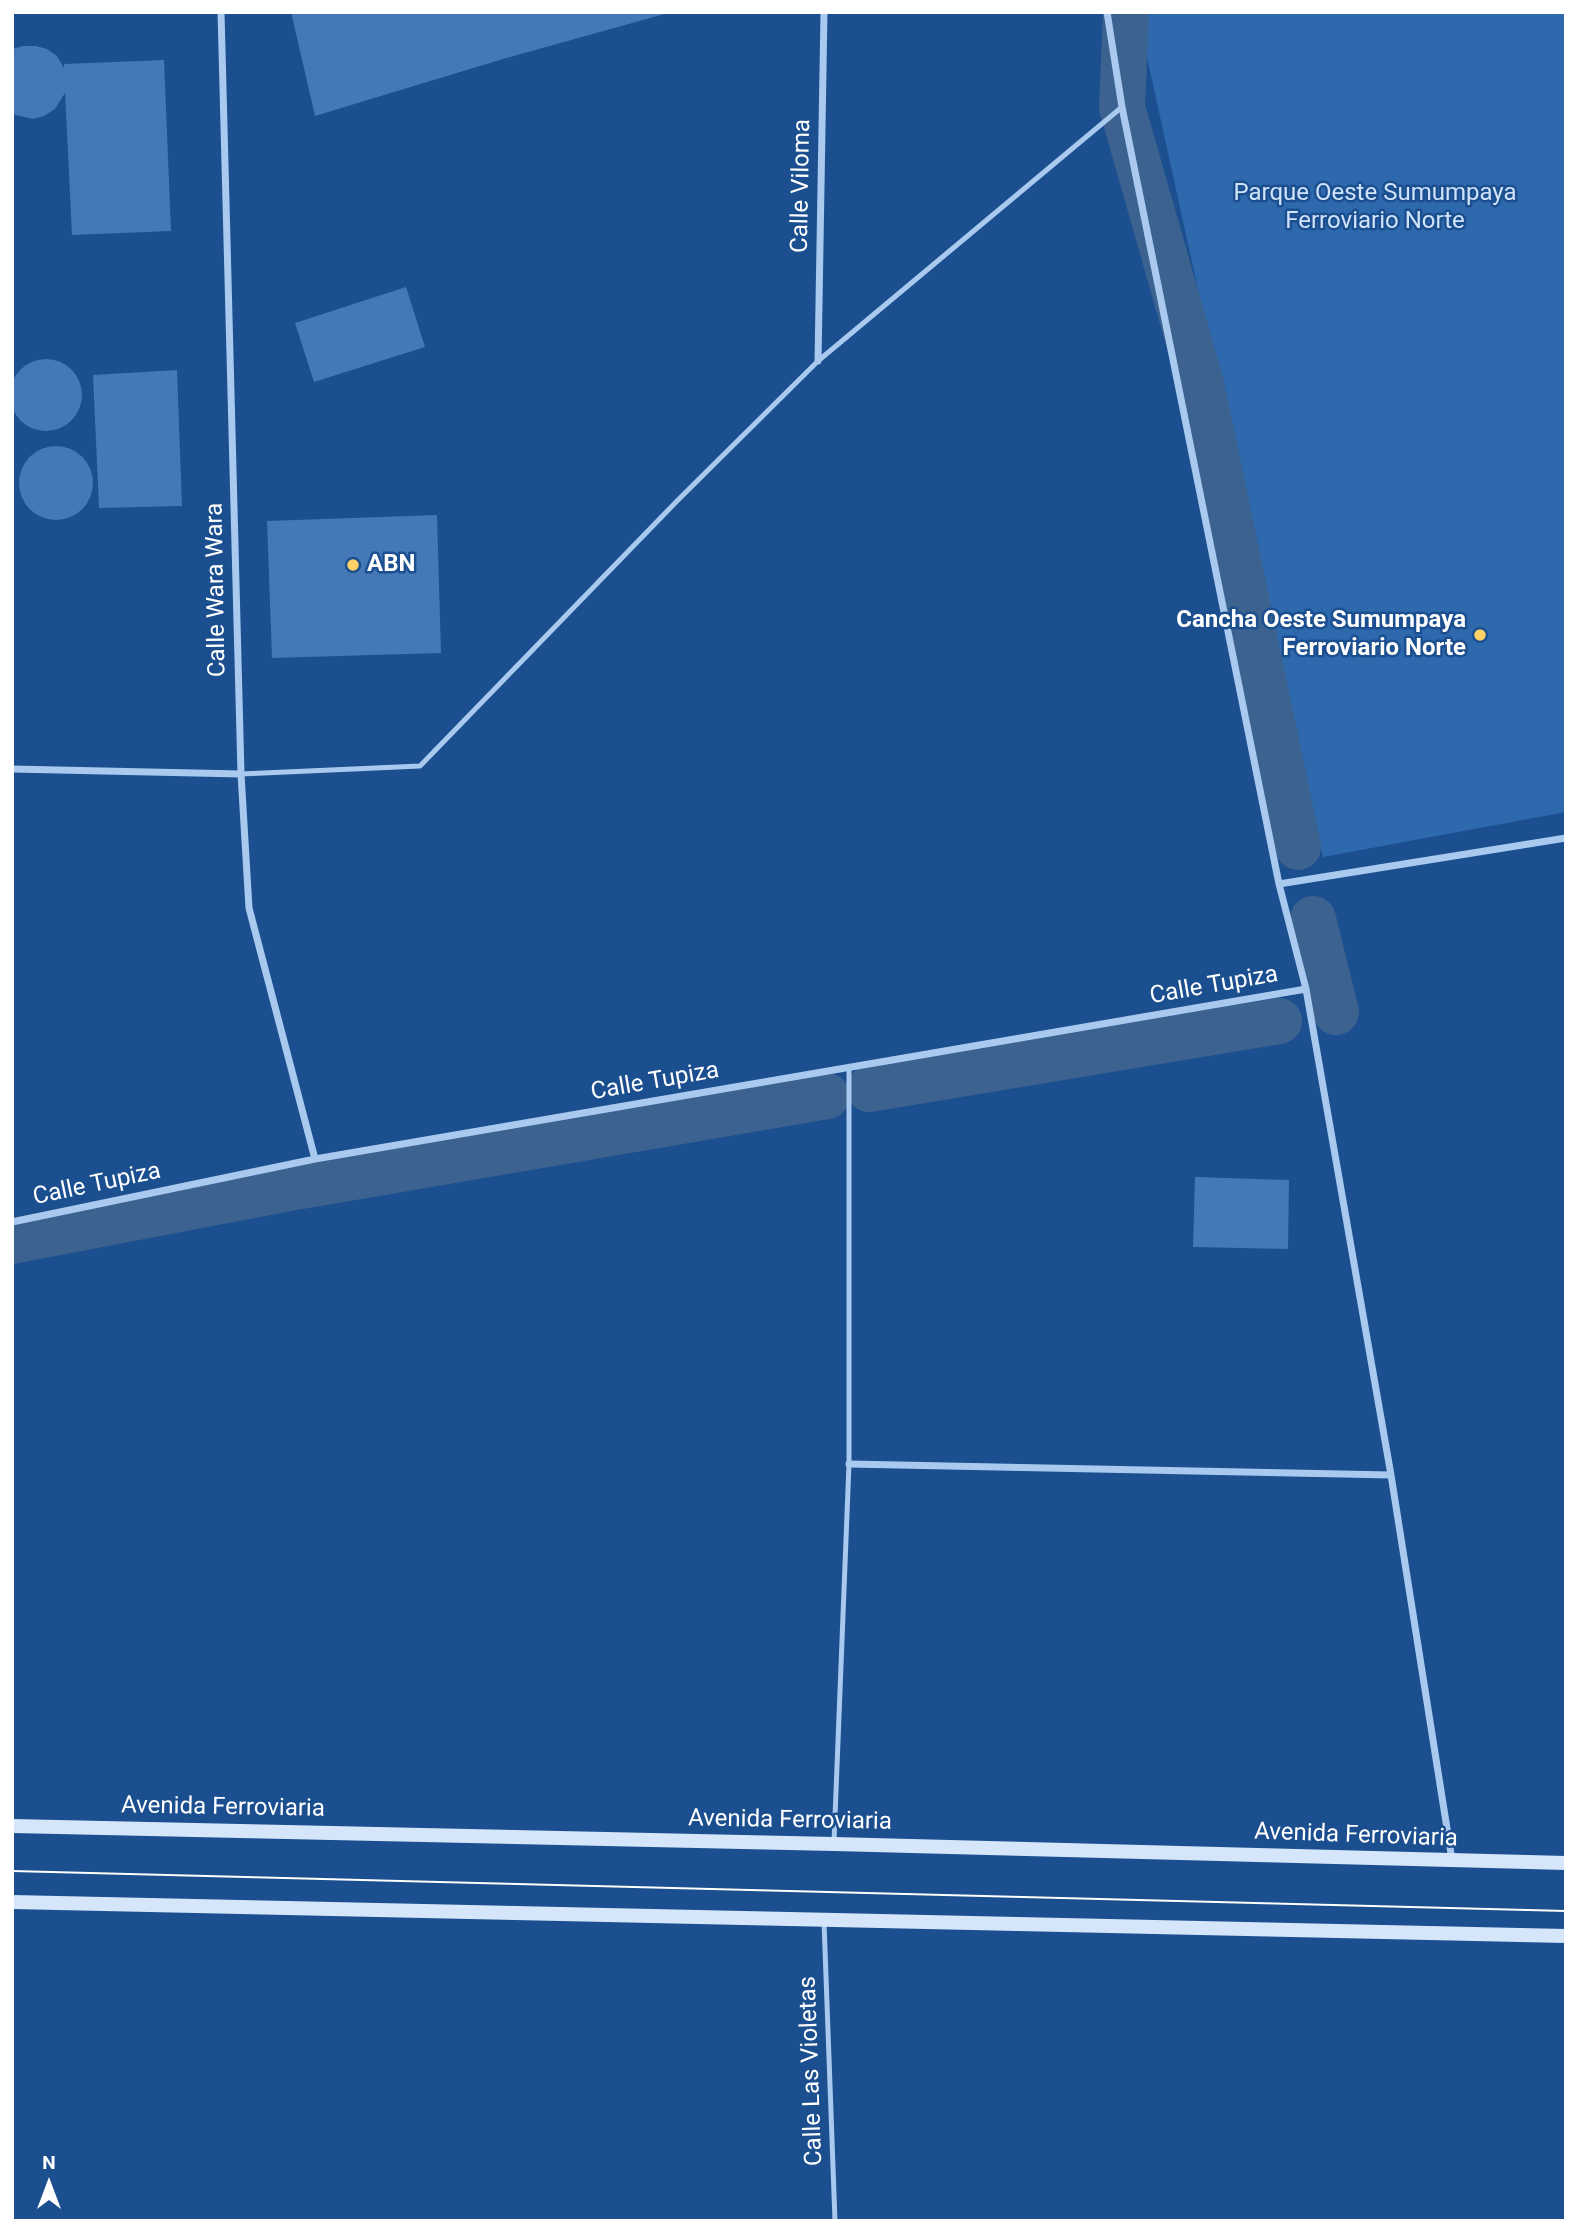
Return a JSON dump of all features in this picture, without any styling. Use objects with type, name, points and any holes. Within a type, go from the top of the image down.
[{"type":"street","name":"Calle Wara Wara","points":[[221,12],[241,774],[249,908],[315,1159]]},
{"type":"street","name":"Calle Viloma","points":[[818,361],[824,12]]},
{"type":"street","points":[[1107,12],[1122,107],[1279,884],[1306,989],[1391,1475],[1452,1861]]},
{"type":"street","points":[[12,769],[241,774]]},
{"type":"street","points":[[1279,884],[1566,838]]},
{"type":"street","name":"Calle Tupiza","points":[[12,1222],[315,1159],[1306,989]]},
{"type":"street","points":[[849,1464],[1391,1475]]},
{"type":"street","name":"Avenida Ferroviaria","points":[[12,1826],[1566,1863]]},
{"type":"street","points":[[12,1902],[1566,1936]]},
{"type":"lane","points":[[241,774],[419,766],[677,501],[818,361],[1122,107]]},
{"type":"lane","points":[[834,1844],[849,1464],[849,1069]]},
{"type":"lane","name":"Calle Las Violetas","points":[[824,1919],[835,2221]]},
{"type":"green space","name":"Parque Oeste Sumumpaya Ferroviario Norte","points":[[1137,12],[1566,12],[1566,812],[1323,857]]},
{"type":"building","points":[[291,12],[667,12],[668,13],[315,116]]},
{"type":"building","points":[[23,46],[47,49],[57,56],[64,68],[64,64],[164,60],[171,231],[72,235],[65,93],[55,109],[44,116],[33,119],[12,114],[12,49]]},
{"type":"building","points":[[406,287],[425,347],[314,382],[295,323]]},
{"type":"building","points":[[53,359],[72,369],[80,381],[80,409],[72,421],[60,429],[39,431],[20,421],[12,409],[10,388],[20,369],[32,361]]},
{"type":"building","points":[[177,370],[182,506],[99,508],[93,375]]},
{"type":"building","points":[[56,446],[70,449],[82,457],[90,469],[93,483],[90,497],[82,509],[70,517],[56,520],[42,517],[30,509],[22,497],[19,483],[22,469],[30,457],[42,449]]},
{"type":"building","name":"ABN","points":[[437,515],[441,653],[272,658],[267,521]]},
{"type":"building","points":[[1195,1177],[1289,1180],[1288,1249],[1193,1247]]},
{"type":"waterway","points":[[1126,12],[1122,107],[1201,384],[1298,847]]},
{"type":"waterway","points":[[1313,919],[1336,1012]]},
{"type":"waterway","points":[[869,1089],[1279,1021]]},
{"type":"waterway","points":[[12,1241],[290,1188],[827,1096]]},
{"type":"tram line","points":[[12,1871],[1566,1911]]},
{"type":"place","name":"ABN","points":[[353,565]]},
{"type":"place","name":"Cancha Oeste Sumumpaya Ferroviario Norte","points":[[1480,635]]}]
